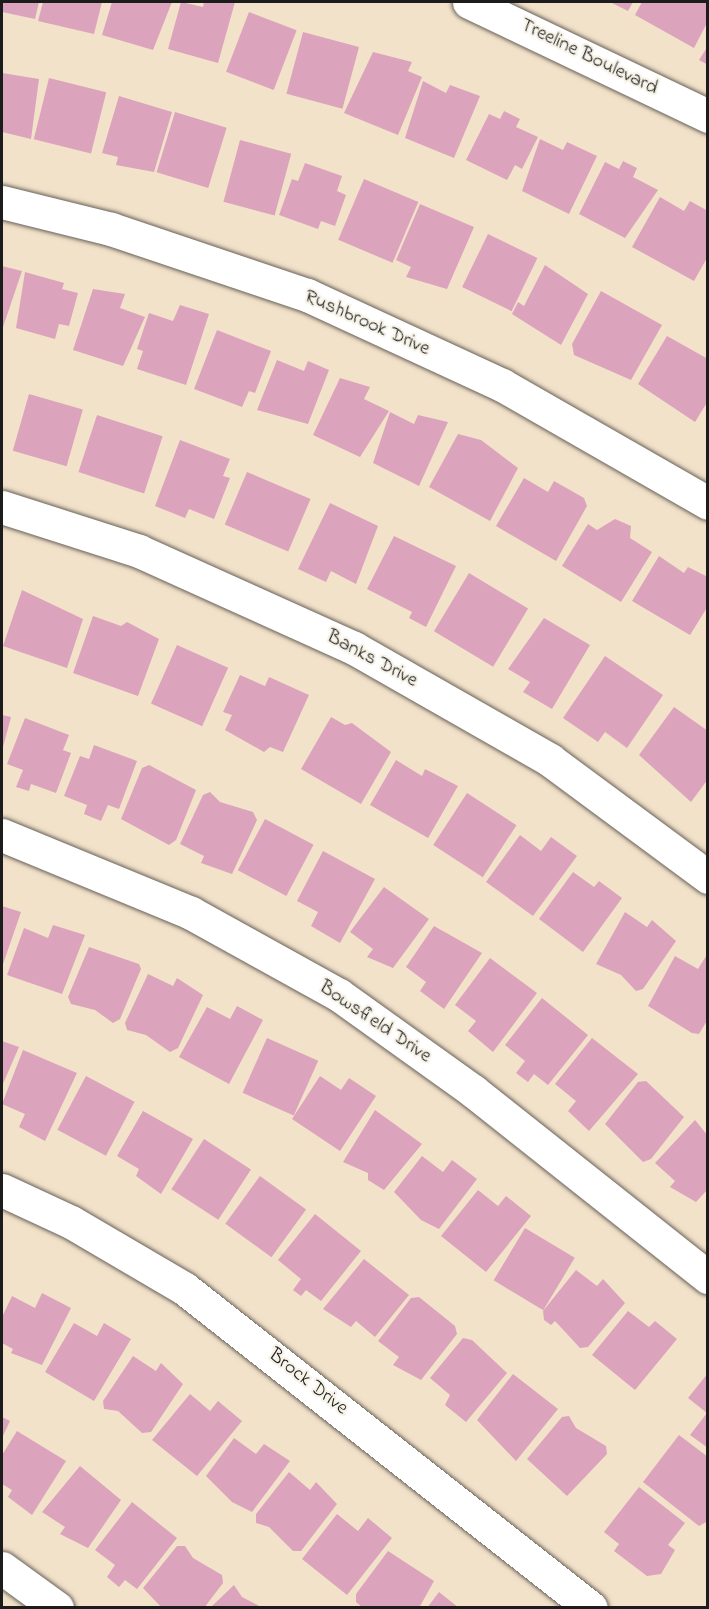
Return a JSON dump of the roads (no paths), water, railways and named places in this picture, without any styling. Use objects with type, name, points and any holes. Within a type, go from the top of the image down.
[{"type":"street","name":"Treeline Boulevard","points":[[469,2],[708,116]]},
{"type":"street","name":"Rushbrook Drive","points":[[2,202],[111,229],[307,295],[502,385],[708,503]]},
{"type":"street","name":"Banks Drive","points":[[2,507],[139,551],[354,648],[550,760],[708,877]]},
{"type":"street","name":"Bowsfield Drive","points":[[2,835],[191,913],[339,995],[473,1091],[708,1277]]},
{"type":"street","name":"Brock Drive","points":[[2,1190],[71,1222],[185,1289],[591,1608]]},
{"type":"street","points":[[2,1568],[57,1608]]}]
